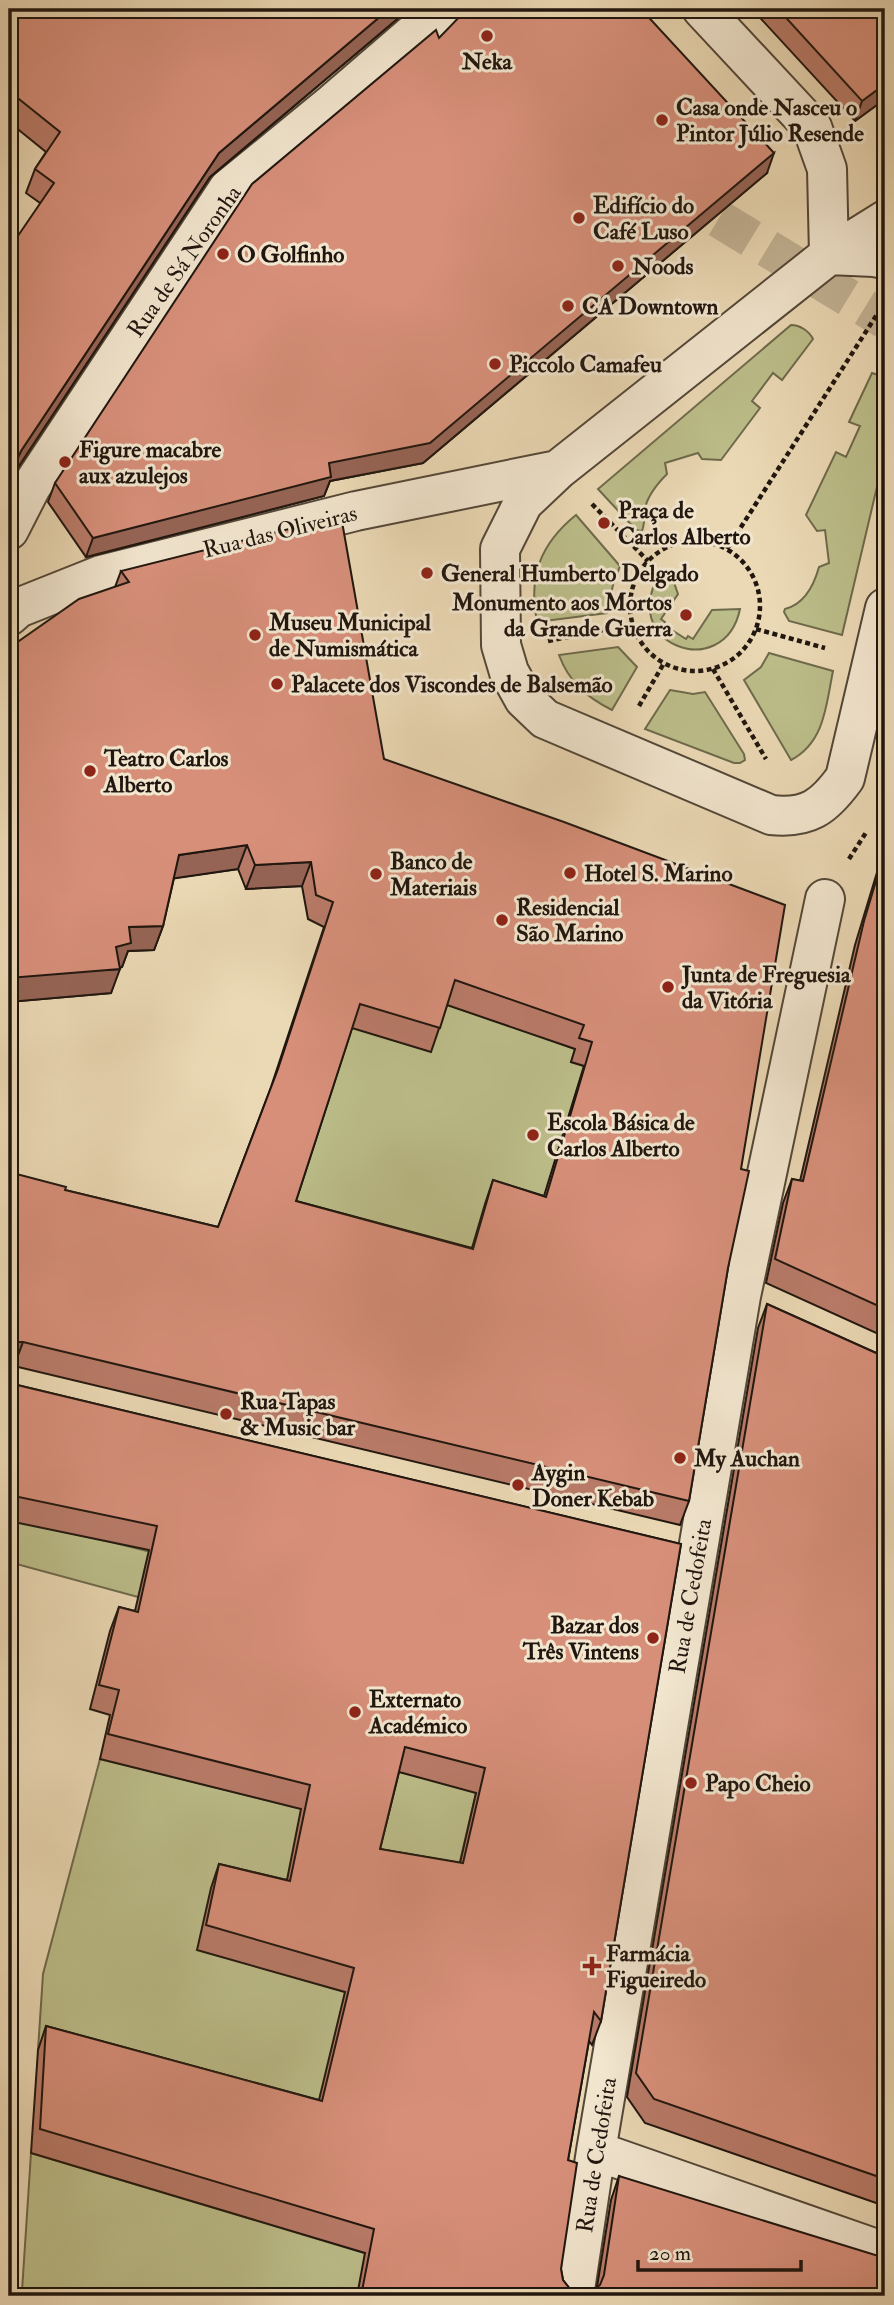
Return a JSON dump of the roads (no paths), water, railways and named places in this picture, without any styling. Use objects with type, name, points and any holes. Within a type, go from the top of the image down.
[{"type":"street","name":"Rua de Sá Noronha","points":[[9,530],[31,488],[228,190],[442,9]]},
{"type":"street","points":[[702,9],[812,127],[827,169],[829,255]]},
{"type":"street","points":[[885,220],[829,255],[572,483],[523,503],[500,549],[501,645],[509,671],[524,699],[545,719],[771,815],[803,815],[831,797],[845,778],[885,608]]},
{"type":"street","points":[[829,255],[885,259]]},
{"type":"street","name":"Rua das Oliveiras","points":[[9,616],[18,608],[101,575],[356,512],[572,483]]},
{"type":"street","name":"Rua de Cedofeita","points":[[574,2296],[684,1549],[825,899]]},
{"type":"street","points":[[741,1296],[777,1312]]},
{"type":"street","points":[[596,2151],[885,2252]]},
{"type":"tunnel","points":[[670,189],[885,320]]},
{"type":"place","name":"Neka","points":[[487,36]]},
{"type":"place","name":"Casa onde Nasceu o Pintor Júlio Resende","points":[[662,120]]},
{"type":"place","name":"Edifício do Café Luso","points":[[579,218]]},
{"type":"place","name":"O Golfinho","points":[[223,254]]},
{"type":"place","name":"Noods","points":[[618,266]]},
{"type":"place","name":"CA Downtown","points":[[568,306]]},
{"type":"place","name":"Piccolo Camafeu","points":[[495,364]]},
{"type":"place","name":"Figure macabre aux azulejos","points":[[65,462]]},
{"type":"place","name":"Praça de Carlos Alberto","points":[[604,523]]},
{"type":"place","name":"General Humberto Delgado","points":[[427,573]]},
{"type":"place","name":"Monumento aos Mortos da Grande Guerra","points":[[686,615]]},
{"type":"place","name":"Museu Municipal de Numismática","points":[[255,635]]},
{"type":"place","name":"Palacete dos Viscondes de Balsemão","points":[[277,684]]},
{"type":"place","name":"Teatro Carlos Alberto","points":[[90,771]]},
{"type":"place","name":"Hotel S. Marino","points":[[570,873]]},
{"type":"place","name":"Banco de Materiais","points":[[376,874]]},
{"type":"place","name":"Residencial São Marino","points":[[502,920]]},
{"type":"place","name":"Junta de Freguesia da Vitória","points":[[668,987]]},
{"type":"place","name":"Escola Básica de Carlos Alberto","points":[[533,1135]]},
{"type":"place","name":"Rua Tapas & Music bar","points":[[226,1414]]},
{"type":"place","name":"My Auchan","points":[[680,1458]]},
{"type":"place","name":"Aygin Doner Kebab","points":[[518,1485]]},
{"type":"place","name":"Bazar dos Três Vintens","points":[[653,1638]]},
{"type":"place","name":"Externato Académico","points":[[355,1712]]},
{"type":"place","name":"Papo Cheio","points":[[691,1783]]},
{"type":"place","name":"Farmácia Figueiredo","points":[[592,1966]]}]
